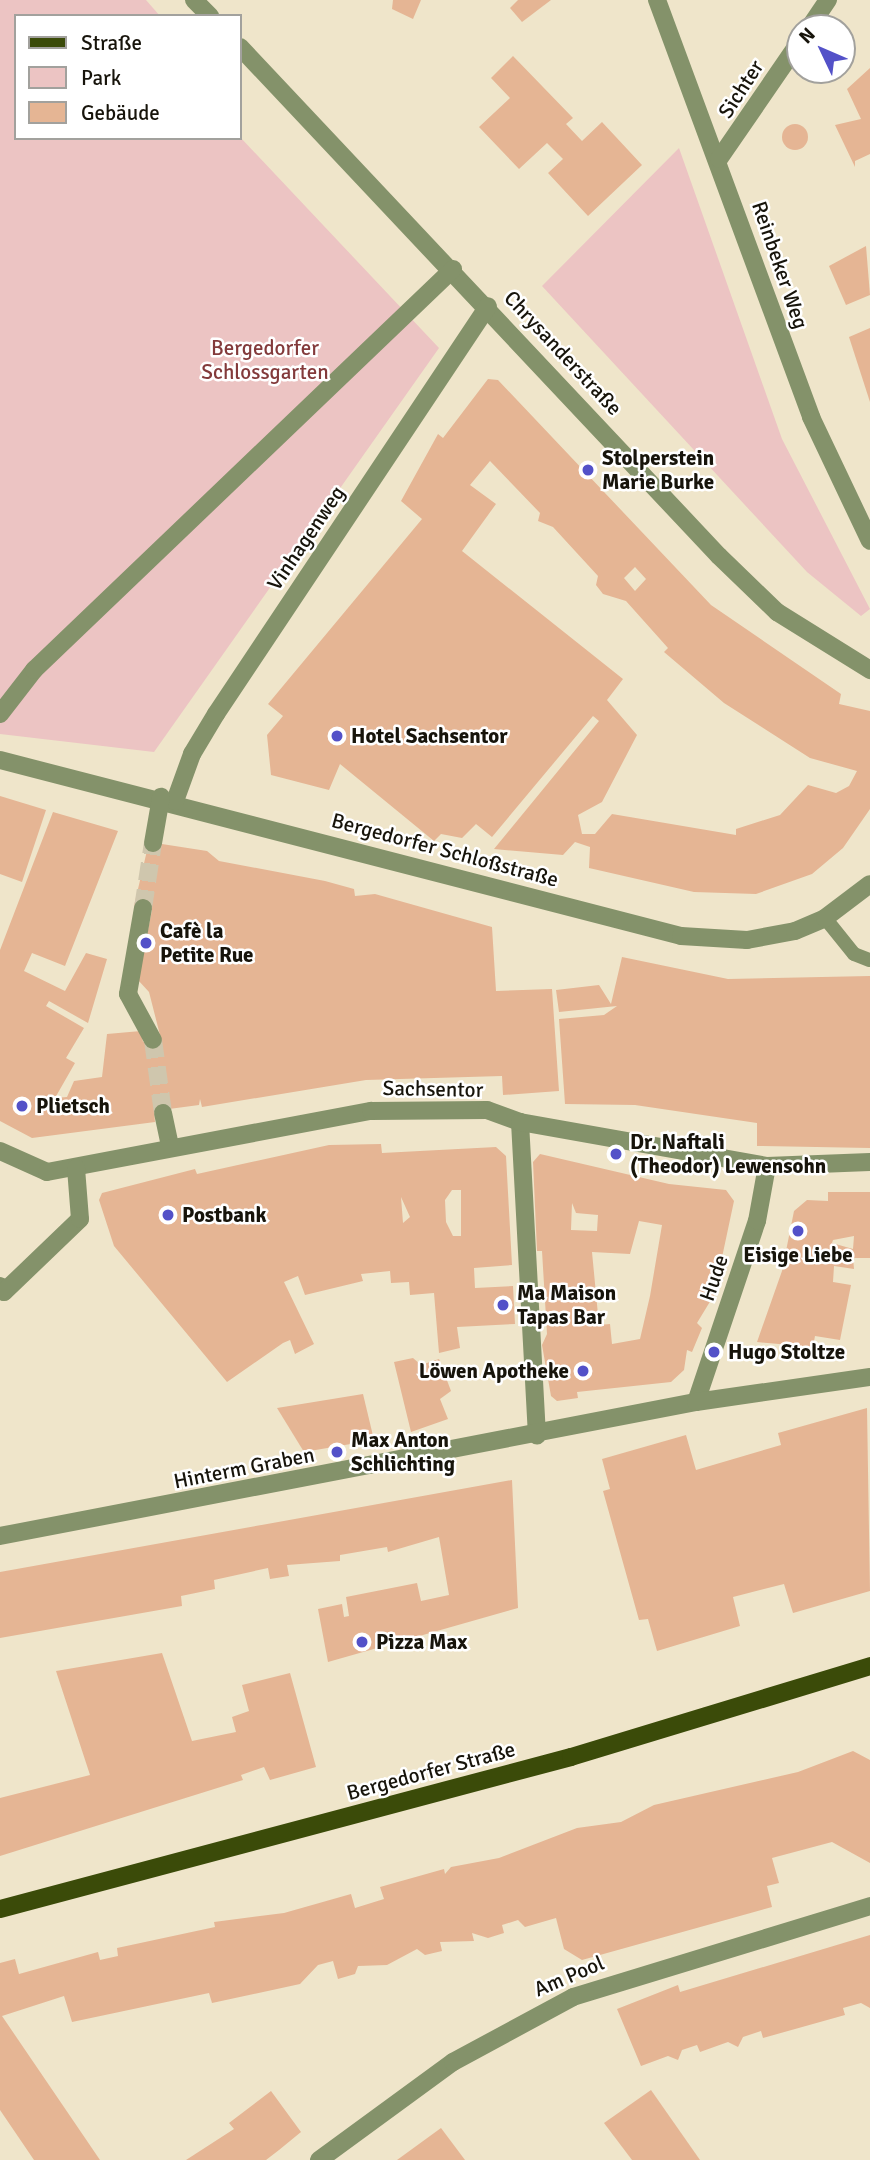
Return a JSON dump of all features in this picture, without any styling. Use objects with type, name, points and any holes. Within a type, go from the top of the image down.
[{"type":"main road","name":"Bergedorfer Straße","points":[[0,1909],[571,1757],[870,1667]]},
{"type":"street","points":[[194,0],[208,14]]},
{"type":"street","name":"Reinbeker Weg","points":[[657,0],[719,159],[811,417],[868,532]]},
{"type":"street","name":"Chrysanderstraße","points":[[242,49],[768,602],[870,670]]},
{"type":"street","name":"Sichter","points":[[719,159],[786,61]]},
{"type":"street","points":[[0,715],[34,670],[453,269]]},
{"type":"street","name":"Vinhagenweg","points":[[153,843],[168,799],[191,754],[488,306]]},
{"type":"street","name":"Bergedorfer Schloßstraße","points":[[0,760],[168,799],[681,936],[766,938],[825,918],[870,884]]},
{"type":"street","points":[[143,908],[128,994],[153,1040]]},
{"type":"street","name":"Sachsentor","points":[[0,1151],[47,1172],[371,1111],[487,1110],[520,1122],[767,1166],[870,1162]]},
{"type":"street","points":[[163,1113],[170,1147]]},
{"type":"street","points":[[520,1122],[537,1436]]},
{"type":"street","name":"Hude","points":[[696,1402],[757,1221],[767,1166]]},
{"type":"street","points":[[1,1292],[80,1219],[76,1168]]},
{"type":"street","name":"Hinterm Graben","points":[[0,1536],[537,1436],[696,1402],[870,1377]]},
{"type":"street","name":"Am Pool","points":[[319,2160],[453,2063],[573,1997],[870,1906]]},
{"type":"lane","points":[[825,918],[854,954],[870,960]]},
{"type":"green space","name":"Bergedorfer Schlossgarten","points":[[0,0],[146,0],[158,14],[14,14],[14,140],[242,139],[439,348],[154,752],[0,734]]},
{"type":"green space","points":[[679,148],[782,439],[870,609],[861,616],[807,572],[542,286]]},
{"type":"building","points":[[393,0],[421,0],[413,19],[392,9]]},
{"type":"building","points":[[518,0],[551,0],[522,22],[510,8]]},
{"type":"building","points":[[513,56],[573,118],[566,124],[582,141],[602,122],[642,165],[588,216],[548,173],[563,159],[547,143],[519,169],[479,127],[510,98],[491,78]]},
{"type":"building","points":[[870,68],[870,154],[855,161],[855,167],[835,125],[861,119],[847,89],[856,84],[856,81]]},
{"type":"building","points":[[795,124],[804,128],[808,137],[804,146],[795,150],[786,146],[782,137],[786,128]]},
{"type":"building","points":[[866,246],[870,295],[846,305],[829,266]]},
{"type":"building","points":[[870,328],[870,402],[849,337]]},
{"type":"building","points":[[488,379],[498,380],[711,605],[841,694],[839,704],[870,711],[870,809],[843,848],[812,874],[756,894],[694,892],[589,868],[590,847],[575,842],[563,855],[494,849],[599,721],[593,716],[492,837],[476,824],[462,838],[441,834],[434,841],[340,764],[329,790],[271,775],[267,735],[283,716],[268,704],[422,519],[401,501],[438,434],[443,438]],"holes":[[[490,461],[540,513],[538,521],[553,527],[598,576],[596,585],[603,594],[626,601],[668,648],[664,652],[724,703],[810,758],[857,771],[849,786],[836,793],[808,785],[780,815],[736,829],[736,835],[612,814],[595,834],[582,834],[578,815],[602,802],[637,735],[607,700],[623,679],[462,551],[496,504],[470,485]],[[635,567],[646,579],[635,591],[624,578]]]},
{"type":"building","points":[[0,796],[46,810],[22,882],[0,874]]},
{"type":"building","points":[[53,812],[118,831],[65,966],[32,953],[24,971],[65,991],[86,953],[107,959],[88,1023],[49,1001],[46,1006],[84,1028],[66,1058],[75,1063],[55,1098],[67,1097],[74,1081],[102,1077],[107,1034],[141,1031],[143,1042],[161,1039],[149,992],[138,980],[152,910],[134,906],[149,842],[207,851],[219,861],[325,881],[354,889],[355,896],[375,894],[492,927],[496,991],[552,989],[559,1091],[503,1095],[502,1076],[366,1080],[202,1107],[200,1099],[199,1105],[154,1111],[155,1122],[32,1138],[0,1121],[0,950]]},
{"type":"building","points":[[622,957],[728,979],[870,976],[870,1148],[757,1146],[757,1123],[635,1105],[565,1104],[559,1019],[604,1015],[617,1006],[559,1012],[556,990],[599,985],[611,1004]]},
{"type":"building","points":[[381,1144],[382,1153],[496,1147],[506,1156],[512,1265],[474,1268],[475,1288],[513,1286],[515,1324],[457,1327],[460,1348],[439,1353],[434,1293],[410,1295],[409,1282],[391,1283],[390,1271],[361,1274],[363,1281],[305,1295],[298,1276],[284,1282],[314,1344],[295,1354],[290,1340],[283,1343],[227,1382],[114,1246],[99,1200],[102,1193],[195,1169],[197,1174],[329,1145]],"holes":[[[452,1190],[461,1190],[461,1236],[453,1236],[446,1222],[445,1200]],[[401,1197],[410,1217],[403,1223]]]},
{"type":"building","points":[[540,1154],[669,1184],[726,1190],[734,1201],[714,1295],[697,1323],[702,1328],[692,1352],[687,1350],[684,1370],[671,1382],[577,1392],[578,1398],[557,1401],[551,1396],[542,1345],[547,1334],[542,1251],[537,1251],[533,1162]],"holes":[[[572,1203],[576,1213],[598,1215],[597,1231],[571,1230]],[[639,1221],[662,1225],[650,1296],[640,1339],[612,1344],[610,1324],[599,1325],[592,1252],[630,1254]]]},
{"type":"building","points":[[828,1192],[870,1192],[870,1258],[853,1258],[854,1269],[834,1266],[833,1282],[851,1285],[840,1340],[815,1336],[813,1347],[757,1342],[782,1271],[794,1211],[807,1200],[828,1201]],"holes":[[[854,1236],[853,1249],[832,1243],[833,1240]]]},
{"type":"building","points":[[413,1358],[421,1365],[439,1359],[451,1391],[440,1399],[448,1419],[411,1432],[394,1362]]},
{"type":"building","points":[[363,1394],[374,1440],[304,1452],[277,1408]]},
{"type":"building","points":[[867,1408],[870,1591],[793,1613],[784,1584],[733,1597],[740,1626],[657,1651],[648,1619],[639,1620],[603,1491],[610,1489],[602,1459],[686,1435],[696,1470],[781,1445],[778,1433]]},
{"type":"building","points":[[512,1480],[518,1608],[328,1662],[318,1609],[342,1604],[344,1617],[349,1616],[346,1597],[417,1583],[421,1601],[449,1595],[439,1537],[388,1552],[387,1547],[340,1555],[340,1561],[287,1565],[289,1576],[270,1579],[268,1568],[214,1580],[215,1589],[181,1596],[182,1606],[0,1638],[0,1572]]},
{"type":"building","points":[[162,1653],[192,1741],[236,1732],[232,1717],[249,1711],[242,1685],[290,1673],[316,1767],[270,1780],[264,1767],[241,1775],[243,1780],[0,1856],[0,1798],[90,1775],[56,1671]]},
{"type":"building","points":[[853,1751],[870,1760],[870,1863],[832,1842],[772,1858],[779,1883],[767,1886],[772,1907],[582,1960],[564,1949],[556,1918],[525,1927],[518,1920],[502,1925],[504,1933],[488,1938],[472,1933],[474,1941],[440,1942],[442,1951],[425,1955],[417,1949],[387,1965],[358,1966],[355,1974],[338,1979],[333,1961],[318,1965],[300,1984],[212,2003],[209,1993],[72,2022],[64,1996],[2,2016],[100,2160],[34,2160],[0,2110],[0,1963],[15,1959],[19,1974],[98,1952],[100,1960],[118,1956],[117,1948],[215,1927],[214,1922],[284,1913],[351,1894],[355,1908],[384,1899],[380,1887],[444,1869],[445,1874],[451,1867],[499,1858],[577,1828],[621,1822],[654,1805],[798,1772]]},
{"type":"building","points":[[870,1935],[870,2008],[861,2003],[843,2008],[845,2015],[763,2038],[761,2031],[743,2037],[738,2047],[728,2042],[700,2052],[697,2045],[682,2050],[678,2060],[668,2056],[641,2066],[617,2009],[678,1985],[680,1992]]},
{"type":"building","points":[[651,2090],[700,2160],[632,2160],[604,2123]]},
{"type":"building","points":[[271,2091],[301,2132],[279,2150],[266,2160],[186,2160],[234,2129],[229,2123]]},
{"type":"building","points":[[441,2128],[465,2160],[397,2160]]},
{"type":"tunnel","points":[[143,908],[153,843]]},
{"type":"tunnel","points":[[153,1040],[163,1113]]},
{"type":"place","name":"Stolperstein Marie Burke","points":[[588,470]]},
{"type":"place","name":"Hotel Sachsentor","points":[[337,736]]},
{"type":"place","name":"Cafè la Petite Rue","points":[[146,943]]},
{"type":"place","name":"Plietsch","points":[[22,1106]]},
{"type":"place","name":"Dr. Naftali (Theodor) Lewensohn","points":[[616,1154]]},
{"type":"place","name":"Postbank","points":[[168,1215]]},
{"type":"place","name":"Eisige Liebe","points":[[798,1231]]},
{"type":"place","name":"Ma Maison Tapas Bar","points":[[503,1305]]},
{"type":"place","name":"Hugo Stoltze","points":[[714,1352]]},
{"type":"place","name":"Löwen Apotheke","points":[[583,1371]]},
{"type":"place","name":"Max Anton Schlichting","points":[[337,1452]]},
{"type":"place","name":"Pizza Max","points":[[362,1642]]}]
